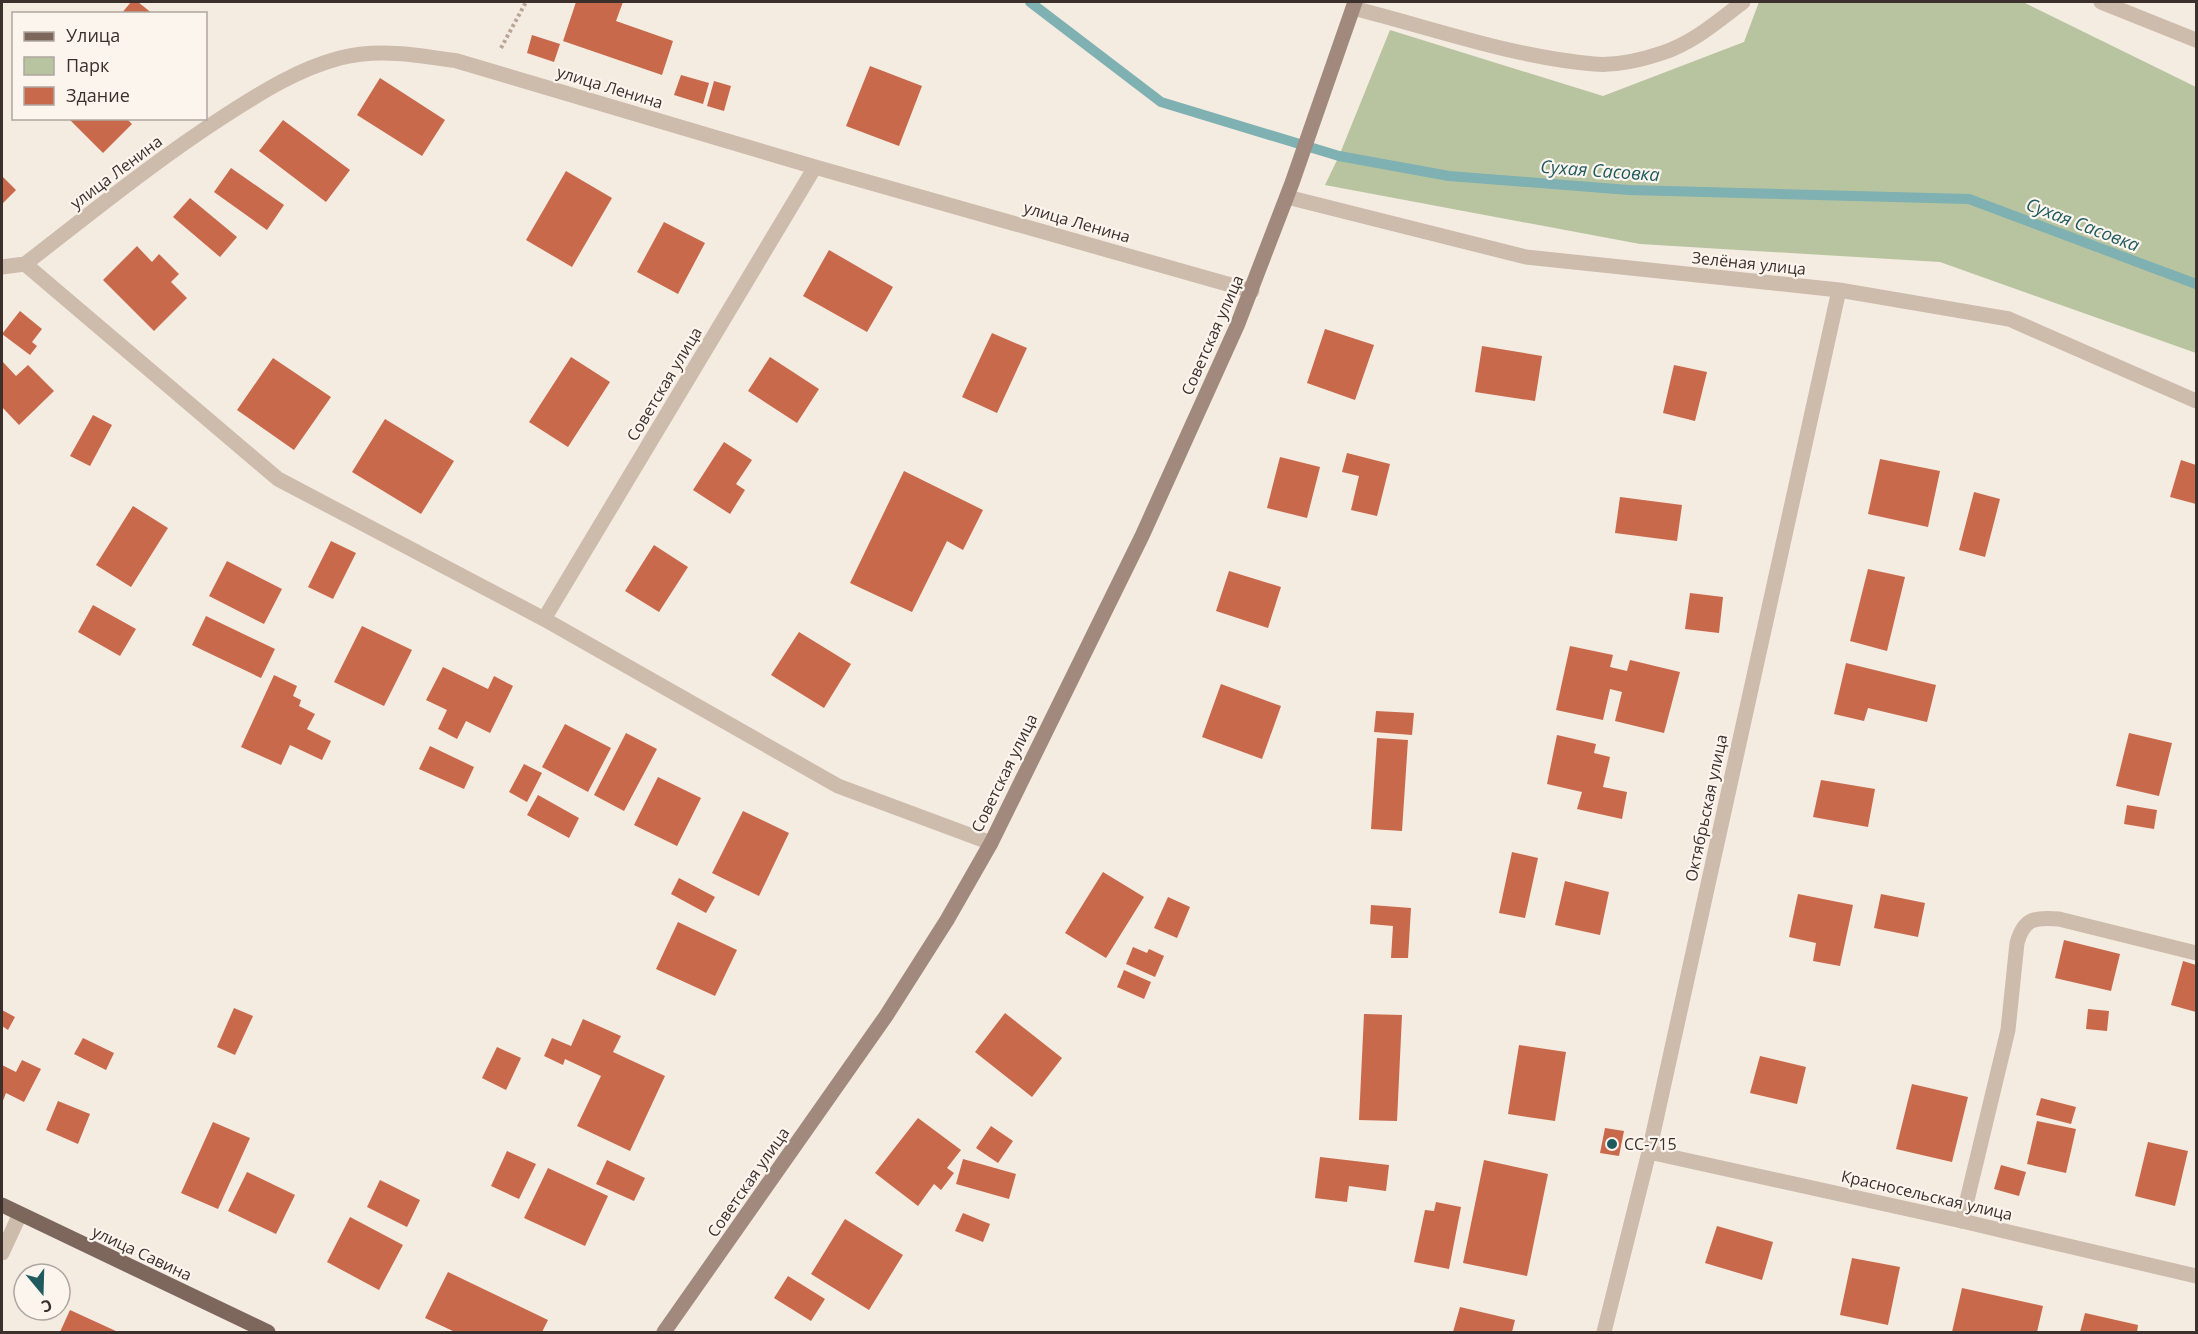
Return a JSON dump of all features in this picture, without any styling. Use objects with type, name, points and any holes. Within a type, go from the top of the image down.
[{"type":"main road","name":"улица Савина","points":[[2,1205],[268,1332]]},
{"type":"street","points":[[1354,5],[1512,51],[1596,64],[1631,62],[1663,53],[1693,39],[1743,2]]},
{"type":"street","points":[[2101,2],[2196,40]]},
{"type":"street","name":"Советская улица","points":[[664,1332],[886,1016],[947,920],[990,843],[1142,536],[1252,291],[1290,190],[1354,5]]},
{"type":"street","name":"улица Ленина","points":[[25,264],[183,143],[273,85],[341,58],[390,53],[457,61],[815,167],[1252,291]]},
{"type":"street","name":"Советская улица","points":[[544,619],[815,167]]},
{"type":"street","name":"Зелёная улица","points":[[1290,190],[1526,257],[1839,290],[2009,319],[2196,401]]},
{"type":"street","points":[[2,267],[25,264],[278,479],[544,619],[838,786],[990,843]]},
{"type":"street","name":"Октябрьская улица","points":[[1605,1332],[1649,1152],[1839,290]]},
{"type":"street","points":[[1962,1221],[2008,1030],[2017,943],[2021,930],[2030,921],[2043,918],[2059,919],[2196,952]]},
{"type":"street","name":"Красносельская улица","points":[[1649,1152],[1962,1221],[2196,1276]]},
{"type":"street","points":[[2,1253],[20,1214]]},
{"type":"path","points":[[489,70],[526,2]]},
{"type":"green space","points":[[1759,2],[2023,2],[2196,87],[2196,353],[1940,262],[1640,244],[1325,185],[1390,30],[1603,96],[1744,42]]},
{"type":"building","points":[[131,2],[138,2],[150,12],[123,12]]},
{"type":"building","points":[[576,2],[623,2],[616,21],[673,41],[662,75],[563,41]]},
{"type":"building","points":[[532,35],[560,44],[554,62],[527,53]]},
{"type":"building","points":[[870,66],[922,86],[899,146],[846,126]]},
{"type":"building","points":[[681,75],[709,83],[703,104],[674,95]]},
{"type":"building","points":[[380,78],[445,120],[422,156],[357,115]]},
{"type":"building","points":[[714,81],[731,86],[724,111],[707,106]]},
{"type":"building","points":[[70,120],[128,120],[132,124],[103,153]]},
{"type":"building","points":[[283,120],[350,170],[326,202],[259,151]]},
{"type":"building","points":[[231,168],[284,205],[267,230],[214,192]]},
{"type":"building","points":[[566,171],[612,198],[572,267],[526,240]]},
{"type":"building","points":[[2,176],[16,190],[2,204]]},
{"type":"building","points":[[190,198],[237,237],[220,257],[173,217]]},
{"type":"building","points":[[664,222],[705,243],[678,294],[637,272]]},
{"type":"building","points":[[137,246],[152,262],[159,254],[179,274],[171,282],[187,298],[154,331],[103,280]]},
{"type":"building","points":[[829,250],[893,287],[867,332],[803,296]]},
{"type":"building","points":[[20,311],[42,329],[32,342],[37,346],[30,355],[2,334]]},
{"type":"building","points":[[1325,329],[1374,345],[1355,400],[1307,383]]},
{"type":"building","points":[[992,333],[1027,348],[997,413],[962,397]]},
{"type":"building","points":[[1482,346],[1542,356],[1535,401],[1475,392]]},
{"type":"building","points":[[571,357],[610,382],[568,447],[529,422]]},
{"type":"building","points":[[770,357],[819,389],[797,423],[748,391]]},
{"type":"building","points":[[273,358],[331,397],[294,450],[237,410]]},
{"type":"building","points":[[2,361],[16,376],[28,365],[54,391],[19,425],[2,407]]},
{"type":"building","points":[[1674,365],[1707,372],[1695,421],[1663,413]]},
{"type":"building","points":[[93,415],[112,425],[90,466],[70,456]]},
{"type":"building","points":[[385,419],[454,461],[421,514],[352,472]]},
{"type":"building","points":[[724,442],[752,460],[736,484],[745,490],[730,514],[693,490]]},
{"type":"building","points":[[1347,453],[1390,464],[1377,516],[1351,510],[1359,476],[1342,472]]},
{"type":"building","points":[[1280,457],[1320,467],[1307,518],[1267,508]]},
{"type":"building","points":[[1880,459],[1940,471],[1928,527],[1868,514]]},
{"type":"building","points":[[2181,460],[2196,465],[2196,504],[2170,497]]},
{"type":"building","points":[[904,471],[983,510],[963,550],[947,541],[912,612],[850,583]]},
{"type":"building","points":[[1974,492],[2000,499],[1985,557],[1959,550]]},
{"type":"building","points":[[1620,497],[1682,505],[1677,541],[1615,533]]},
{"type":"building","points":[[133,506],[168,528],[131,587],[96,565]]},
{"type":"building","points":[[331,541],[356,553],[333,599],[308,587]]},
{"type":"building","points":[[654,545],[688,567],[659,612],[625,591]]},
{"type":"building","points":[[227,561],[282,589],[264,624],[209,596]]},
{"type":"building","points":[[1868,569],[1905,577],[1887,651],[1850,641]]},
{"type":"building","points":[[1229,571],[1281,587],[1268,628],[1216,611]]},
{"type":"building","points":[[1690,593],[1723,597],[1719,633],[1685,629]]},
{"type":"building","points":[[93,605],[136,629],[120,656],[78,632]]},
{"type":"building","points":[[206,616],[275,649],[261,678],[192,645]]},
{"type":"building","points":[[362,626],[412,650],[384,706],[334,682]]},
{"type":"building","points":[[799,632],[851,664],[824,708],[771,675]]},
{"type":"building","points":[[1570,646],[1613,655],[1610,667],[1627,671],[1630,660],[1680,672],[1664,733],[1615,721],[1622,692],[1610,689],[1603,720],[1556,710]]},
{"type":"building","points":[[1846,663],[1936,685],[1927,722],[1868,708],[1864,721],[1834,714]]},
{"type":"building","points":[[443,667],[488,689],[494,676],[513,686],[490,733],[466,721],[457,739],[438,729],[447,710],[426,700]]},
{"type":"building","points":[[274,675],[297,686],[293,696],[301,700],[299,706],[315,714],[307,729],[331,741],[322,760],[290,745],[281,765],[241,747]]},
{"type":"building","points":[[1221,684],[1281,706],[1262,759],[1202,737]]},
{"type":"building","points":[[1376,711],[1414,713],[1412,735],[1374,732]]},
{"type":"building","points":[[565,724],[611,748],[588,792],[542,767]]},
{"type":"building","points":[[626,733],[657,749],[624,811],[594,795]]},
{"type":"building","points":[[2129,733],[2172,743],[2159,796],[2116,786]]},
{"type":"building","points":[[1557,735],[1596,744],[1594,753],[1610,757],[1603,787],[1627,792],[1622,819],[1577,809],[1582,792],[1547,784]]},
{"type":"building","points":[[1377,738],[1408,740],[1402,831],[1371,829]]},
{"type":"building","points":[[430,746],[474,767],[464,789],[419,769]]},
{"type":"building","points":[[524,764],[542,773],[527,802],[509,792]]},
{"type":"building","points":[[658,777],[701,798],[677,846],[634,825]]},
{"type":"building","points":[[1821,780],[1875,789],[1868,827],[1813,817]]},
{"type":"building","points":[[538,795],[579,818],[569,838],[527,815]]},
{"type":"building","points":[[2127,805],[2157,810],[2154,829],[2124,824]]},
{"type":"building","points":[[743,811],[789,833],[759,896],[712,873]]},
{"type":"building","points":[[1512,852],[1538,858],[1525,918],[1499,913]]},
{"type":"building","points":[[1103,872],[1144,897],[1106,958],[1065,933]]},
{"type":"building","points":[[679,878],[715,897],[706,913],[671,894]]},
{"type":"building","points":[[1565,881],[1609,892],[1600,935],[1555,925]]},
{"type":"building","points":[[1798,894],[1853,905],[1840,966],[1813,961],[1816,943],[1789,937]]},
{"type":"building","points":[[1881,894],[1925,903],[1918,937],[1874,928]]},
{"type":"building","points":[[1168,897],[1190,907],[1177,938],[1154,928]]},
{"type":"building","points":[[1371,905],[1411,908],[1408,958],[1391,958],[1393,926],[1370,924]]},
{"type":"building","points":[[678,922],[737,950],[715,996],[656,969]]},
{"type":"building","points":[[2064,940],[2120,954],[2111,991],[2055,978]]},
{"type":"building","points":[[1133,947],[1147,953],[1149,949],[1164,956],[1155,977],[1126,964]]},
{"type":"building","points":[[2183,961],[2196,965],[2196,1012],[2171,1005]]},
{"type":"building","points":[[1124,970],[1151,982],[1144,999],[1117,987]]},
{"type":"building","points":[[234,1008],[253,1016],[235,1055],[217,1047]]},
{"type":"building","points":[[2088,1009],[2109,1011],[2107,1031],[2086,1029]]},
{"type":"building","points":[[2,1010],[15,1017],[8,1030],[2,1026]]},
{"type":"building","points":[[1005,1013],[1062,1058],[1032,1097],[975,1052]]},
{"type":"building","points":[[1364,1014],[1402,1015],[1397,1121],[1359,1120]]},
{"type":"building","points":[[583,1019],[621,1036],[613,1052],[665,1076],[630,1151],[577,1126],[601,1076],[565,1059],[563,1065],[544,1056],[552,1038],[571,1046]]},
{"type":"building","points":[[83,1038],[114,1053],[106,1070],[74,1054]]},
{"type":"building","points":[[1519,1045],[1566,1052],[1555,1121],[1508,1114]]},
{"type":"building","points":[[497,1047],[521,1058],[506,1090],[482,1078]]},
{"type":"building","points":[[1760,1056],[1806,1067],[1797,1104],[1750,1093]]},
{"type":"building","points":[[22,1060],[41,1069],[24,1102],[6,1093],[2,1103],[2,1065],[16,1072]]},
{"type":"building","points":[[1912,1084],[1968,1097],[1952,1162],[1896,1149]]},
{"type":"building","points":[[2041,1098],[2076,1107],[2071,1124],[2036,1115]]},
{"type":"building","points":[[58,1101],[90,1114],[78,1144],[46,1130]]},
{"type":"building","points":[[918,1118],[961,1150],[947,1168],[954,1173],[941,1190],[934,1184],[918,1206],[875,1173]]},
{"type":"building","points":[[2037,1121],[2076,1129],[2066,1173],[2027,1164]]},
{"type":"building","points":[[213,1122],[250,1138],[218,1209],[181,1193]]},
{"type":"building","points":[[991,1126],[1013,1141],[998,1163],[976,1148]]},
{"type":"building","name":"СС-715","points":[[1605,1128],[1624,1131],[1619,1156],[1600,1153]]},
{"type":"building","points":[[2148,1142],[2188,1151],[2175,1206],[2135,1196]]},
{"type":"building","points":[[507,1151],[536,1164],[519,1199],[491,1186]]},
{"type":"building","points":[[1320,1157],[1389,1165],[1386,1191],[1349,1186],[1347,1202],[1315,1198]]},
{"type":"building","points":[[963,1159],[1016,1174],[1009,1199],[956,1184]]},
{"type":"building","points":[[607,1160],[645,1178],[634,1201],[596,1184]]},
{"type":"building","points":[[1484,1160],[1548,1174],[1527,1276],[1463,1263]]},
{"type":"building","points":[[2001,1165],[2026,1172],[2019,1196],[1994,1189]]},
{"type":"building","points":[[548,1168],[608,1196],[585,1246],[524,1218]]},
{"type":"building","points":[[247,1172],[295,1195],[276,1234],[228,1211]]},
{"type":"building","points":[[380,1180],[420,1200],[407,1227],[367,1207]]},
{"type":"building","points":[[1436,1202],[1461,1207],[1449,1269],[1414,1262],[1425,1210],[1434,1211]]},
{"type":"building","points":[[963,1213],[990,1224],[983,1242],[955,1231]]},
{"type":"building","points":[[350,1217],[403,1245],[379,1290],[327,1262]]},
{"type":"building","points":[[845,1219],[903,1255],[869,1310],[811,1274]]},
{"type":"building","points":[[1717,1226],[1773,1242],[1762,1280],[1705,1263]]},
{"type":"building","points":[[1852,1258],[1900,1267],[1888,1325],[1840,1315]]},
{"type":"building","points":[[448,1272],[548,1320],[542,1332],[455,1332],[425,1318]]},
{"type":"building","points":[[788,1276],[825,1299],[811,1321],[774,1298]]},
{"type":"building","points":[[1962,1288],[2043,1306],[2037,1332],[1952,1332]]},
{"type":"building","points":[[1460,1307],[1515,1320],[1512,1332],[1453,1332]]},
{"type":"building","points":[[72,1311],[118,1332],[60,1332],[65,1322],[72,1322]]},
{"type":"building","points":[[2085,1313],[2138,1325],[2137,1332],[2080,1332]]},
{"type":"waterway","name":"Сухая Сасовка","points":[[1030,2],[1161,102],[1339,156],[1449,176],[1629,190],[1969,199],[2196,284]]},
{"type":"place","name":"СС-715","points":[[1612,1144]]}]
